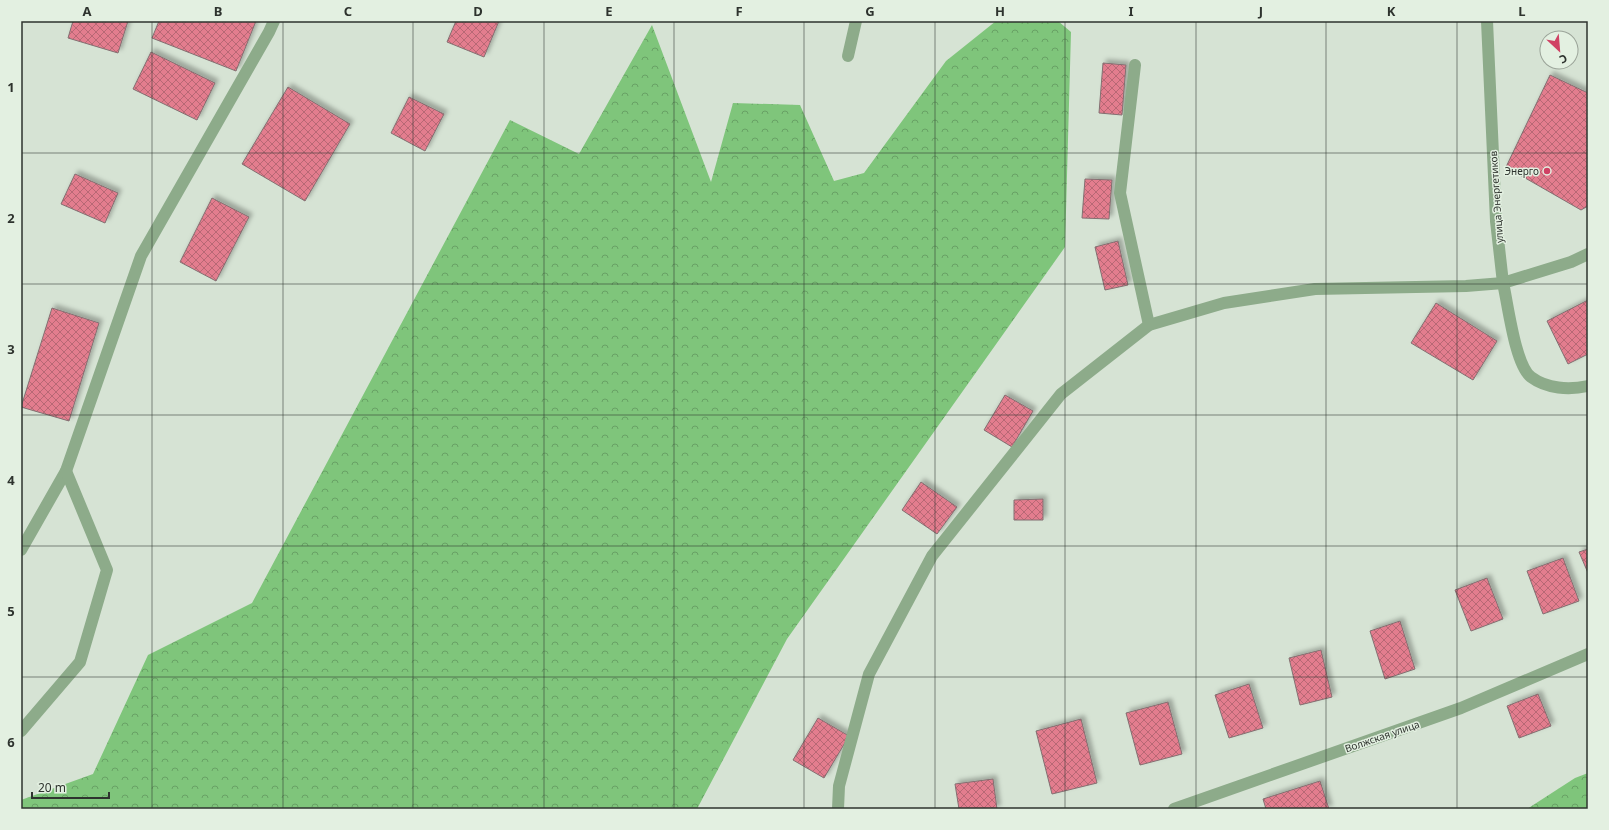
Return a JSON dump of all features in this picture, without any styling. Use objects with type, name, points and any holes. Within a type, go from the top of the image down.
[{"type":"street","points":[[21,550],[66,471],[141,256],[274,21]]},
{"type":"street","points":[[848,56],[856,21]]},
{"type":"street","name":"улица Энергетиков","points":[[1487,21],[1496,221],[1503,283],[1519,358],[1530,377],[1551,387],[1580,388],[1588,386]]},
{"type":"street","points":[[1135,65],[1120,193],[1149,325]]},
{"type":"street","points":[[838,809],[840,786],[869,674],[932,556],[1061,394],[1149,325],[1224,302],[1315,289],[1466,286],[1503,283],[1571,262],[1588,254]]},
{"type":"street","points":[[21,731],[80,662],[107,570],[66,471]]},
{"type":"street","name":"Волжская улица","points":[[1174,809],[1461,708],[1588,654]]},
{"type":"green space","points":[[996,21],[1058,21],[1071,32],[1065,247],[787,639],[697,809],[21,809],[21,800],[93,774],[148,655],[252,603],[510,120],[579,154],[652,25],[711,182],[733,103],[800,105],[834,181],[864,173],[946,61]]},
{"type":"green space","points":[[1588,773],[1588,809],[1527,809],[1575,778]]},
{"type":"building","points":[[73,21],[128,21],[118,53],[68,38]]},
{"type":"building","points":[[159,21],[256,21],[236,71],[152,38]]},
{"type":"building","points":[[456,21],[499,21],[484,57],[447,42]]},
{"type":"building","points":[[151,52],[215,83],[197,120],[133,89]]},
{"type":"building","points":[[1103,63],[1126,65],[1122,115],[1099,113]]},
{"type":"building","points":[[1550,75],[1588,93],[1588,206],[1581,210],[1506,167]]},
{"type":"building","points":[[288,87],[350,124],[305,201],[242,164]]},
{"type":"building","points":[[409,97],[444,114],[425,151],[391,133]]},
{"type":"building","points":[[75,174],[118,193],[105,223],[61,204]]},
{"type":"building","points":[[1085,179],[1112,180],[1109,219],[1082,218]]},
{"type":"building","points":[[212,198],[249,217],[216,281],[180,262]]},
{"type":"building","points":[[1118,241],[1128,285],[1105,290],[1095,247]]},
{"type":"building","points":[[1588,300],[1588,354],[1568,364],[1547,321]]},
{"type":"building","points":[[1436,303],[1497,341],[1473,380],[1411,343]]},
{"type":"building","points":[[52,308],[99,323],[69,421],[21,407]]},
{"type":"building","points":[[1005,395],[1033,411],[1012,447],[984,430]]},
{"type":"building","points":[[921,482],[957,507],[937,534],[902,510]]},
{"type":"building","points":[[1043,499],[1043,520],[1014,520],[1014,500]]},
{"type":"building","points":[[1588,549],[1588,573],[1579,552]]},
{"type":"building","points":[[1563,558],[1579,601],[1543,614],[1527,571]]},
{"type":"building","points":[[1487,578],[1503,619],[1471,631],[1455,590]]},
{"type":"building","points":[[1400,621],[1415,669],[1385,679],[1370,631]]},
{"type":"building","points":[[1321,650],[1332,697],[1300,705],[1289,658]]},
{"type":"building","points":[[1249,684],[1263,728],[1229,738],[1215,695]]},
{"type":"building","points":[[1538,694],[1551,726],[1519,738],[1507,706]]},
{"type":"building","points":[[1168,702],[1182,754],[1140,765],[1126,713]]},
{"type":"building","points":[[818,718],[849,736],[824,778],[793,760]]},
{"type":"building","points":[[1081,719],[1097,783],[1052,794],[1036,731]]},
{"type":"building","points":[[993,779],[997,809],[959,809],[955,784]]},
{"type":"building","points":[[1320,781],[1329,809],[1266,809],[1263,799]]},
{"type":"place","name":"Энерго","points":[[1547,171]]}]
